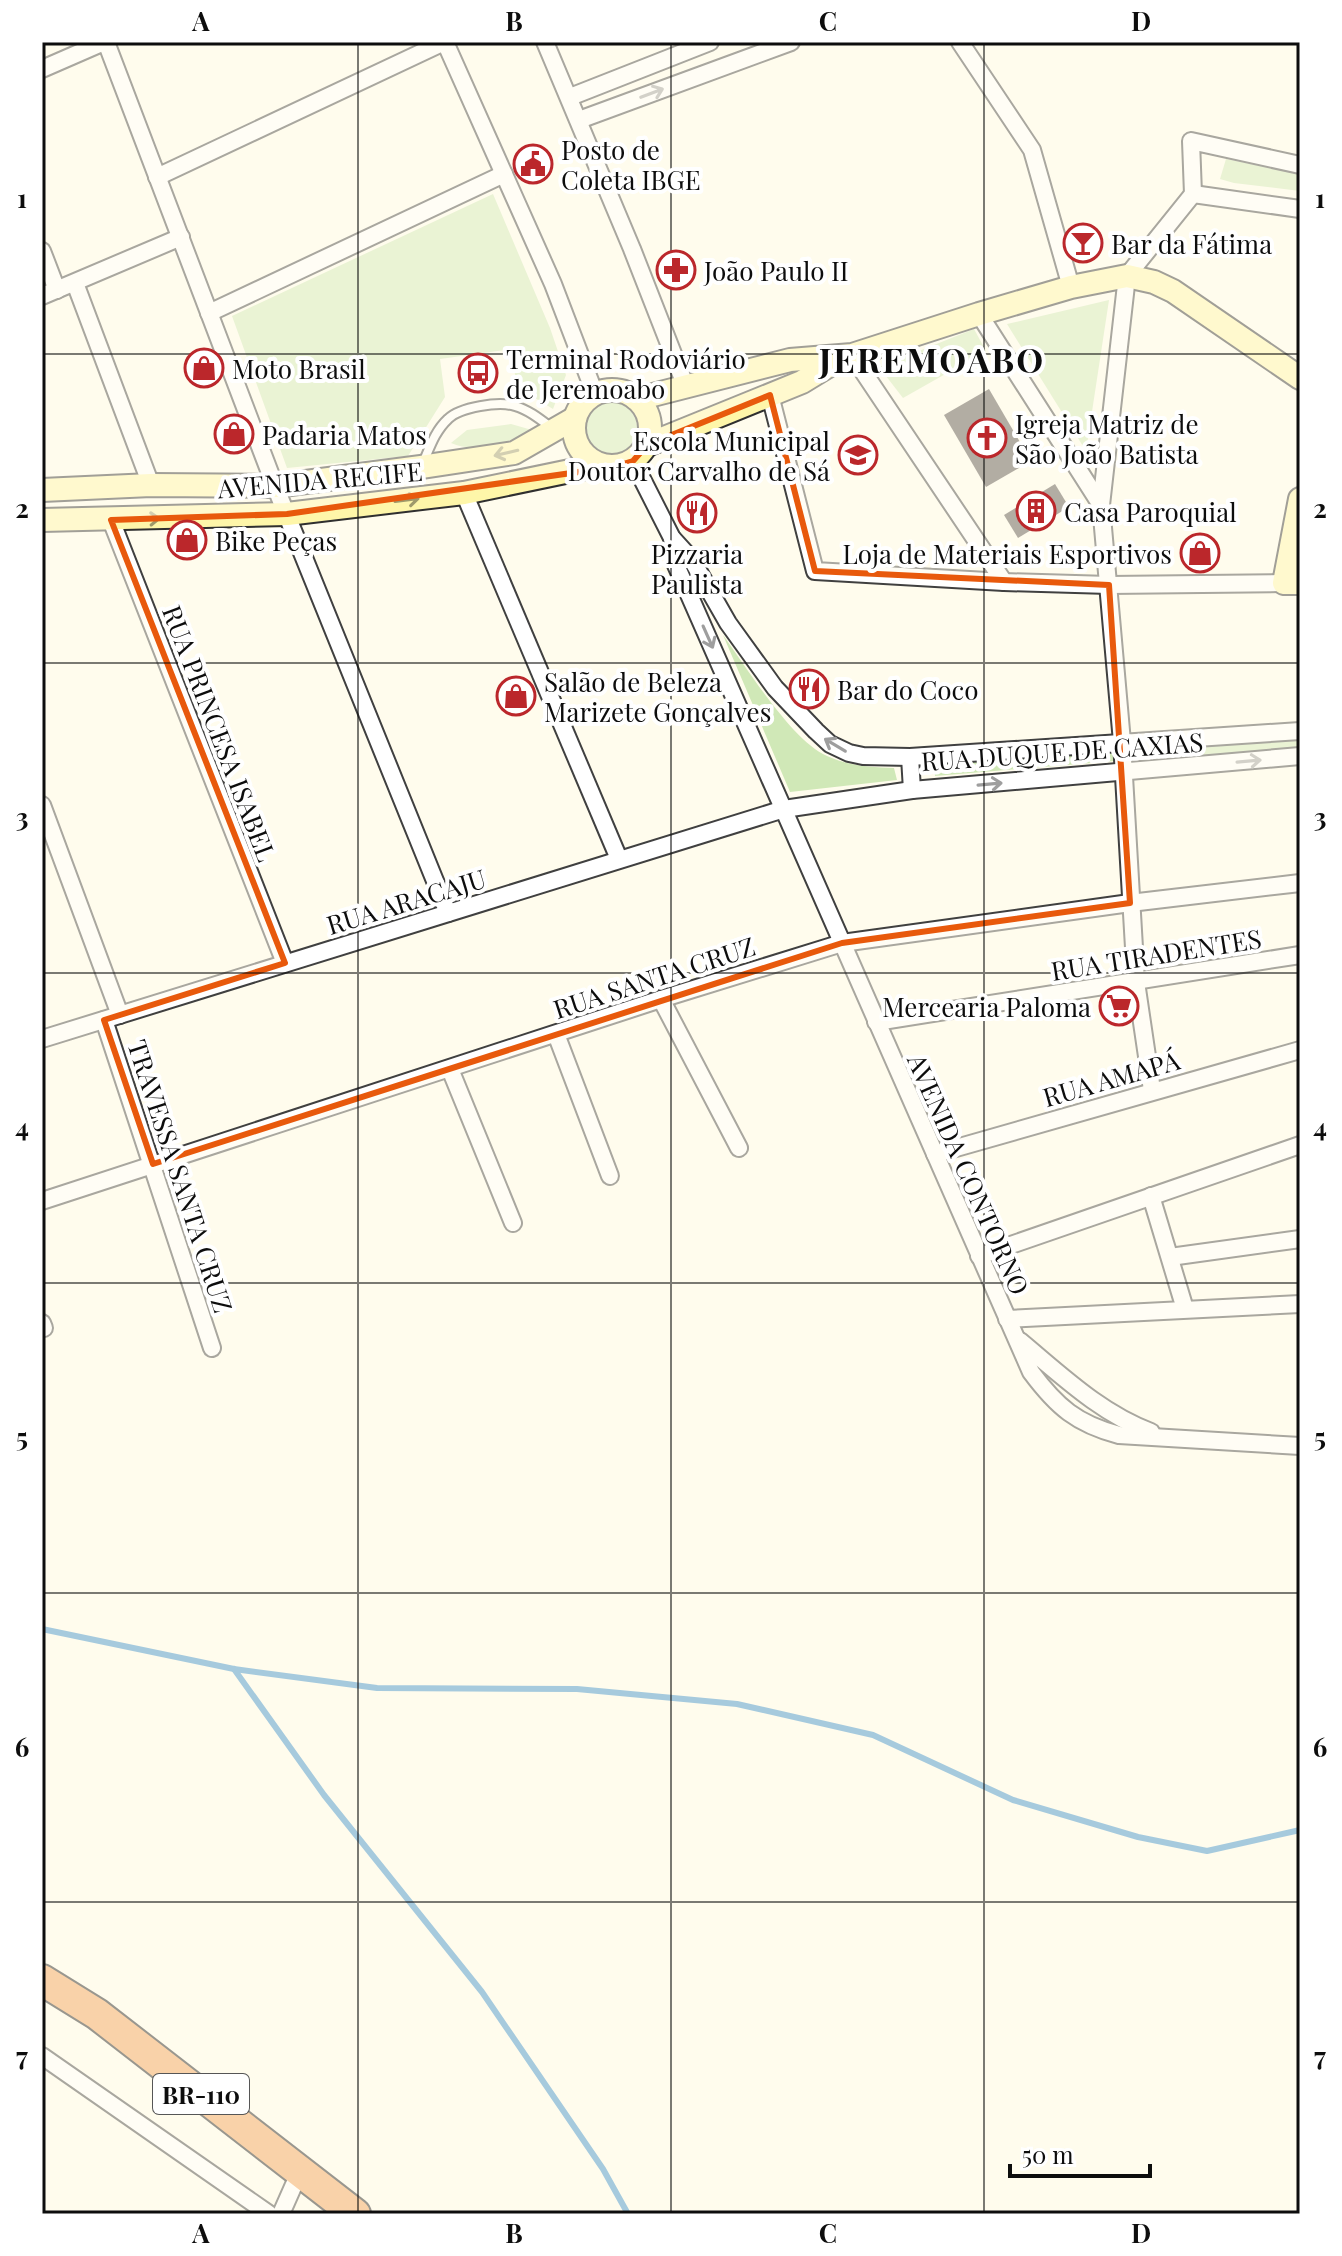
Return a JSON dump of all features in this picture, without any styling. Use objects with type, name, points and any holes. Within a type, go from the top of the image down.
[{"type":"highway","name":"BR-110","points":[[42,1980],[97,2014],[347,2211]]},
{"type":"street","points":[[42,69],[105,42],[275,486],[448,913]]},
{"type":"street","points":[[157,177],[445,42],[553,284],[595,394]]},
{"type":"street","points":[[545,42],[686,387]]},
{"type":"street","points":[[570,97],[710,42]]},
{"type":"street","points":[[738,42],[744,59]]},
{"type":"street","points":[[579,120],[791,42]]},
{"type":"street","points":[[960,42],[1032,150],[1071,287]]},
{"type":"street","points":[[1152,1090],[1136,982],[1122,742],[1101,505],[1127,276],[1193,194],[1191,141],[1300,165]]},
{"type":"street","points":[[209,313],[504,174]]},
{"type":"street","points":[[1193,194],[1300,209]]},
{"type":"street","points":[[42,251],[50,293],[181,237]]},
{"type":"street","points":[[910,757],[863,756],[830,744],[775,688],[728,623],[692,560],[672,538],[640,453],[650,432],[649,418],[637,399],[626,392],[613,390],[595,394],[584,402],[575,418],[576,442],[588,459],[613,467],[640,453],[802,382],[847,356],[1071,287],[1127,276],[1154,282],[1173,291],[1300,378]]},
{"type":"street","points":[[75,283],[151,485]]},
{"type":"street","points":[[979,314],[1101,505]]},
{"type":"street","points":[[637,399],[790,360],[847,356]]},
{"type":"street","points":[[847,356],[1004,582]]},
{"type":"street","points":[[770,395],[815,571],[1109,585],[1292,583],[1300,499]]},
{"type":"street","name":"AVENIDA RECIFE","points":[[42,490],[151,485],[275,486],[421,467],[514,453],[575,418]]},
{"type":"street","name":"AVENIDA RECIFE","points":[[42,520],[287,514],[464,493],[599,465]]},
{"type":"street","points":[[464,493],[619,859]]},
{"type":"street","name":"RUA PRINCESA ISABEL","points":[[111,520],[285,963]]},
{"type":"street","name":"AVENIDA CONTORNO","points":[[672,538],[676,565],[1031,1372],[1048,1394],[1073,1417],[1097,1429],[1119,1435],[1300,1446]]},
{"type":"street","name":"RUA DUQUE DE CAXIAS","points":[[1300,731],[910,757],[912,790],[1300,756]]},
{"type":"street","name":"RUA ARACAJU","points":[[42,1039],[784,809],[912,790]]},
{"type":"street","name":"TRAVESSA SANTA CRUZ","points":[[42,805],[112,1017],[153,1164],[212,1348]]},
{"type":"street","name":"RUA SANTA CRUZ","points":[[42,1201],[842,943],[1300,883]]},
{"type":"street","name":"RUA TIRADENTES","points":[[876,1022],[1300,955]]},
{"type":"street","points":[[661,999],[739,1148]]},
{"type":"street","points":[[556,1034],[610,1176]]},
{"type":"street","name":"RUA AMAPÁ","points":[[935,1154],[1300,1050]]},
{"type":"street","points":[[450,1069],[513,1223]]},
{"type":"street","points":[[979,1256],[1300,1145]]},
{"type":"street","points":[[1151,1196],[1185,1309]]},
{"type":"street","points":[[1170,1257],[1300,1239]]},
{"type":"street","points":[[1007,1319],[1300,1304]]},
{"type":"street","name":"AVENIDA CONTORNO","points":[[1016,1337],[1084,1395],[1126,1423],[1168,1438]]},
{"type":"street","points":[[42,2056],[269,2214]]},
{"type":"street","points":[[281,2214],[300,2171]]},
{"type":"lane","points":[[421,467],[436,432],[450,416],[469,408],[513,405],[554,429]]},
{"type":"highlighted area","points":[[770,395],[815,571],[1109,585],[1130,903],[842,943],[153,1164],[104,1020],[285,963],[111,520],[287,514],[613,467],[633,461],[647,445]]},
{"type":"green space","points":[[1226,159],[1300,174],[1300,191],[1220,179]]},
{"type":"green space","points":[[493,194],[550,328],[566,375],[553,409],[517,387],[511,349],[440,359],[445,397],[408,456],[287,468],[232,316]]},
{"type":"green space","points":[[1109,300],[1086,451],[1007,324]]},
{"type":"green space","points":[[974,329],[986,351],[903,398],[879,367]]},
{"type":"green space","points":[[611,402],[629,410],[637,428],[629,446],[611,454],[593,446],[585,428],[593,410]]},
{"type":"green space","points":[[511,424],[532,430],[492,446],[471,447],[451,443],[467,430]]},
{"type":"green space","points":[[723,635],[770,702],[813,748],[843,762],[894,768],[897,780],[790,792]]},
{"type":"green space","points":[[1300,738],[1300,748],[1145,760],[1144,750]]},
{"type":"green space","points":[[1114,751],[1115,761],[935,776],[934,765]]},
{"type":"building","name":"Igreja Matriz de São João Batista","points":[[989,389],[1031,461],[986,487],[944,415]]},
{"type":"building","name":"Casa Paroquial","points":[[1055,484],[1069,507],[1018,538],[1004,515]]},
{"type":"waterway","points":[[42,1629],[234,1669],[377,1688],[577,1689],[737,1704],[873,1735],[1013,1800],[1138,1837],[1207,1851],[1300,1830]]},
{"type":"waterway","points":[[234,1669],[324,1795],[482,1992],[603,2169],[628,2214]]},
{"type":"place","name":"Posto de Coleta IBGE","points":[[533,164]]},
{"type":"place","name":"Bar da Fátima","points":[[1083,243]]},
{"type":"place","name":"João Paulo II","points":[[676,270]]},
{"type":"place","name":"Moto Brasil","points":[[204,368]]},
{"type":"place","name":"Terminal Rodoviário de Jeremoabo","points":[[478,373]]},
{"type":"place","name":"Padaria Matos","points":[[234,434]]},
{"type":"place","name":"Igreja Matriz de São João Batista","points":[[987,438]]},
{"type":"place","name":"Escola Municipal Doutor Carvalho de Sá","points":[[858,455]]},
{"type":"place","name":"Casa Paroquial","points":[[1036,511]]},
{"type":"place","name":"Pizzaria Paulista","points":[[697,513]]},
{"type":"place","name":"Bike Peças","points":[[187,540]]},
{"type":"place","name":"Loja de Materiais Esportivos","points":[[1200,553]]},
{"type":"place","name":"Bar do Coco","points":[[809,689]]},
{"type":"place","name":"Salão de Beleza Marizete Gonçalves","points":[[516,696]]},
{"type":"place","name":"Mercearia Paloma","points":[[1119,1006]]},
{"type":"district","name":"JEREMOABO","points":[[932,359]]}]
